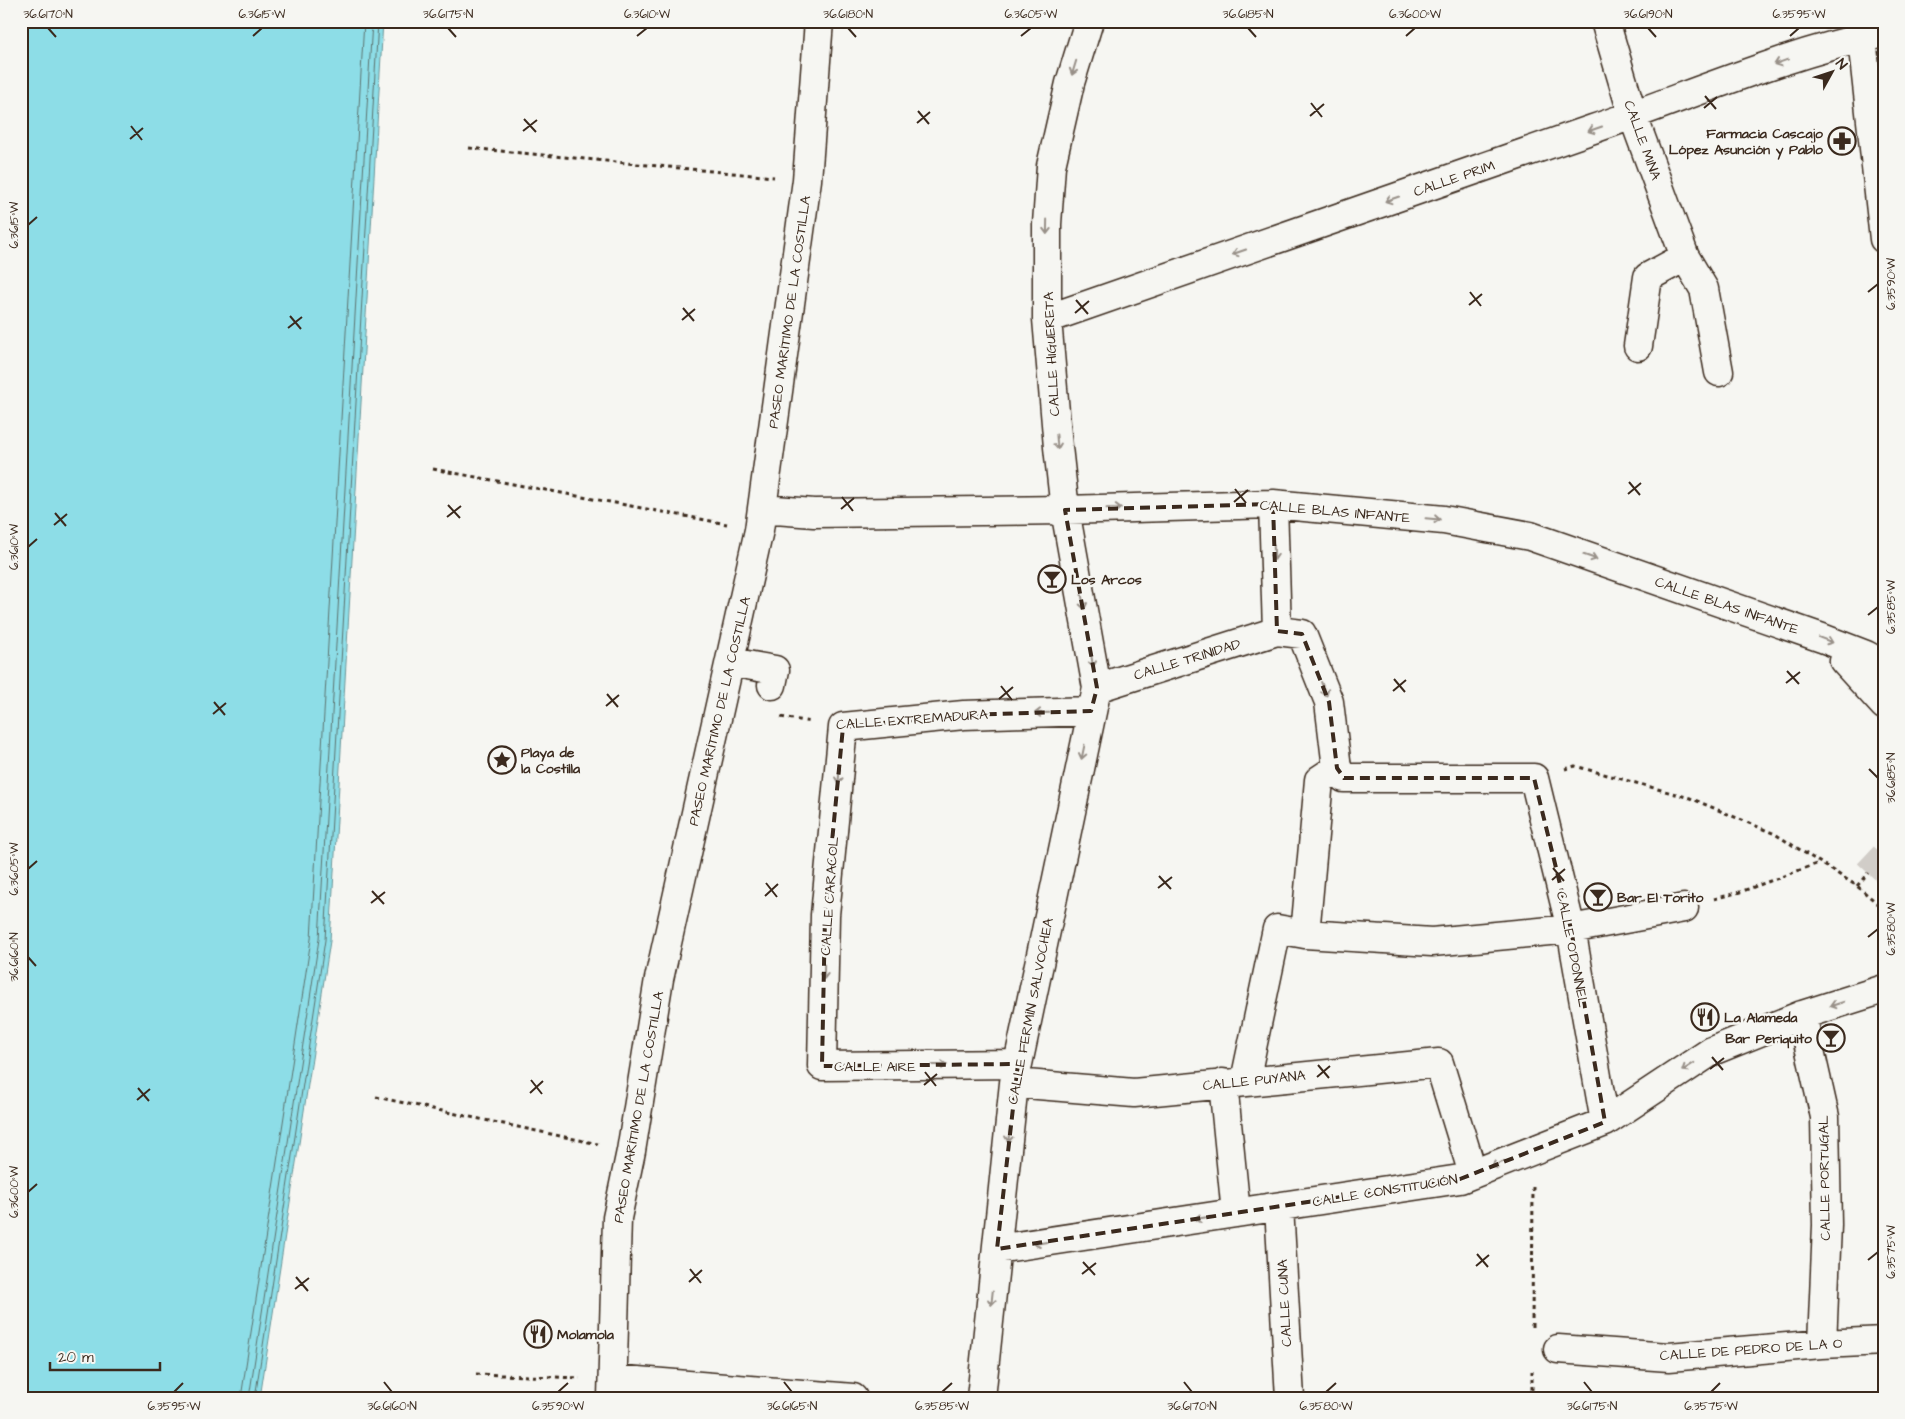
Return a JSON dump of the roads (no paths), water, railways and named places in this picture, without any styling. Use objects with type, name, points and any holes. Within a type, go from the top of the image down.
[{"type":"street","name":"PASEO MARÍTIMO DE LA COSTILLA","points":[[613,1389],[617,1218],[631,1151],[659,980],[761,520],[807,180],[819,21]]},
{"type":"street","name":"CALLE HIGUERETA","points":[[1089,21],[1070,82],[1051,166],[1047,224],[1047,319],[1065,510],[1094,700]]},
{"type":"street","name":"CALLE MINA","points":[[1605,21],[1633,116],[1685,256],[1704,289],[1719,372]]},
{"type":"street","name":"CALLE PRIM","points":[[1047,319],[1633,116],[1868,30]]},
{"type":"street","points":[[1868,30],[1884,240]]},
{"type":"street","points":[[1638,346],[1648,277],[1685,256]]},
{"type":"street","points":[[1273,504],[1277,631],[1302,634],[1329,702],[1340,773],[1319,780],[1305,934]]},
{"type":"street","name":"CALLE BLAS INFANTE","points":[[761,520],[814,513],[1065,510],[1273,504],[1444,520],[1530,536],[1877,671]]},
{"type":"street","name":"CALLE TRINIDAD","points":[[1094,700],[1277,631]]},
{"type":"street","points":[[1877,671],[1844,661],[1884,705]]},
{"type":"street","points":[[730,662],[775,670],[772,685]]},
{"type":"street","name":"CALLE EXTREMADURA","points":[[844,727],[1094,700]]},
{"type":"street","name":"CALLE FERMÍN SALVOCHEA","points":[[981,1398],[1016,1073],[1094,700]]},
{"type":"street","name":"CALLE CARACOL","points":[[822,1066],[825,915],[844,727]]},
{"type":"street","name":"CALLE O'DONNEL","points":[[1340,773],[1534,778],[1571,929],[1604,1122]]},
{"type":"street","points":[[1236,1213],[1234,1082],[1276,928],[1305,934],[1432,942],[1571,929],[1684,908]]},
{"type":"street","name":"CALLE CONSTITUCIÓN","points":[[997,1249],[1460,1179],[1604,1122],[1712,1052],[1802,1015],[1884,989]]},
{"type":"street","name":"CALLE PORTUGAL","points":[[1802,1015],[1824,1117],[1827,1225],[1822,1344]]},
{"type":"street","name":"CALLE PUYANA","points":[[1016,1073],[1134,1093],[1439,1063],[1473,1174]]},
{"type":"street","name":"CALLE AIRE","points":[[822,1066],[1016,1073]]},
{"type":"street","name":"CALLE CUNA","points":[[1279,1207],[1290,1398]]},
{"type":"street","name":"CALLE DE PEDRO DE LA O","points":[[1558,1349],[1669,1357],[1822,1344],[1884,1341]]},
{"type":"street","points":[[613,1389],[853,1398]]},
{"type":"water","points":[[21,21],[383,21],[330,941],[260,1398],[21,1398]]},
{"type":"tunnel","points":[[1868,873],[1884,856]]},
{"type":"place","name":"Farmacia Cascajo López Asunción y Pablo","points":[[1842,141]]},
{"type":"place","name":"Los Arcos","points":[[1052,579]]},
{"type":"place","name":"Playa de la Costilla","points":[[502,760]]},
{"type":"place","name":"Bar El Torito","points":[[1598,897]]},
{"type":"place","name":"La Alameda","points":[[1705,1017]]},
{"type":"place","name":"Bar Periquito","points":[[1831,1038]]},
{"type":"place","name":"Molamola","points":[[538,1334]]}]
